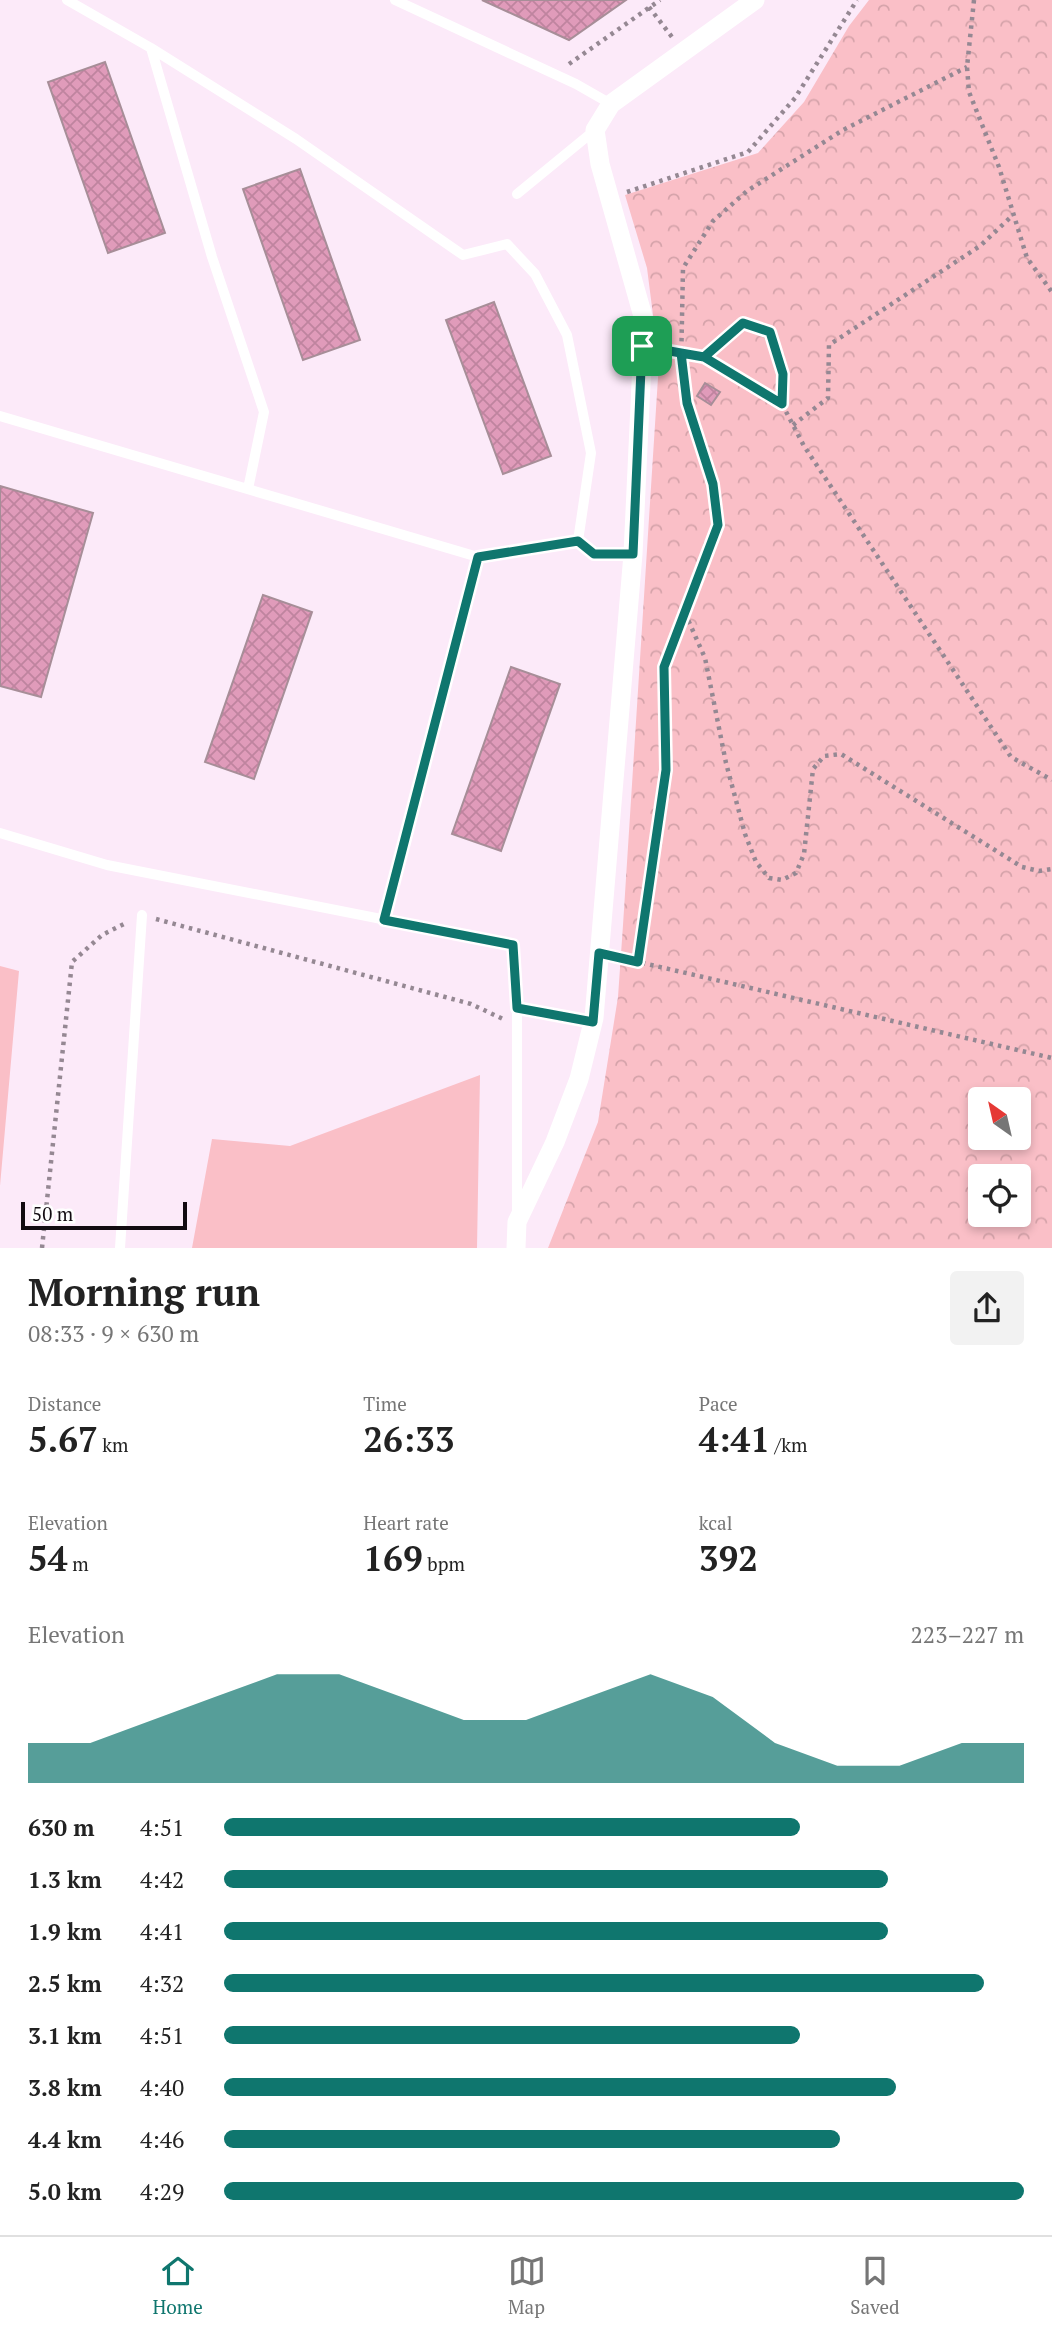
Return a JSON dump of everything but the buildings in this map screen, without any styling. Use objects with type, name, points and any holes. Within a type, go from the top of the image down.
[{"type":"street","points":[[516,1248],[517,1222],[555,1142],[574,1092],[593,1022],[633,554],[644,320],[600,164],[595,130],[611,104],[755,0]]},
{"type":"lane","points":[[67,0],[296,139],[463,255],[507,244],[535,274],[567,335],[591,453],[578,541]]},
{"type":"lane","points":[[396,0],[576,84],[611,104]]},
{"type":"lane","points":[[150,48],[212,257],[264,412],[248,489]]},
{"type":"lane","points":[[517,194],[595,130]]},
{"type":"lane","points":[[0,416],[478,557],[578,541],[594,554],[633,554]]},
{"type":"lane","points":[[384,920],[478,557]]},
{"type":"lane","points":[[0,834],[107,865],[513,945],[517,1008],[517,1222]]},
{"type":"lane","points":[[120,1248],[142,915]]},
{"type":"path","points":[[568,65],[660,0]]},
{"type":"path","points":[[610,198],[748,152],[795,98],[857,0]]},
{"type":"path","points":[[974,0],[967,67],[969,92],[999,167],[1027,258],[1052,292]]},
{"type":"path","points":[[649,7],[684,52]]},
{"type":"path","points":[[638,962],[666,770],[664,667],[718,525],[713,484],[687,403],[681,353],[683,268],[713,221],[747,191],[843,130],[967,67]]},
{"type":"path","points":[[793,425],[828,398],[829,345],[980,246],[1013,215]]},
{"type":"path","points":[[704,357],[743,323],[770,332],[783,374],[782,404],[810,456],[1011,757],[1052,780]]},
{"type":"path","points":[[642,346],[704,357],[782,404]]},
{"type":"path","points":[[685,612],[705,658],[726,763],[745,834],[756,862],[769,878],[782,880],[796,873],[804,854],[813,769],[824,756],[841,754],[1022,867],[1039,871],[1052,869]]},
{"type":"path","points":[[42,1248],[72,962],[102,935],[142,915],[471,1004],[517,1025]]},
{"type":"path","points":[[599,953],[1052,1058]]},
{"type":"path","points":[[517,1008],[593,1022]]},
{"type":"green space","points":[[869,0],[1052,0],[1052,1248],[548,1248],[598,1122],[618,997],[659,362],[647,268],[625,195],[758,153],[804,102],[849,26]]},
{"type":"green space","points":[[0,966],[19,971],[0,1186]]},
{"type":"green space","points":[[480,1075],[477,1248],[192,1248],[212,1139],[290,1146]]},
{"type":"route","points":[[642,346],[633,554],[594,554],[578,541],[478,557],[384,920],[513,945],[517,1008],[593,1022],[599,953],[638,962],[666,770],[664,667],[718,525],[713,484],[687,403],[681,368],[681,353],[704,357],[782,404],[783,374],[770,332],[743,323],[704,357],[642,346]]}]
